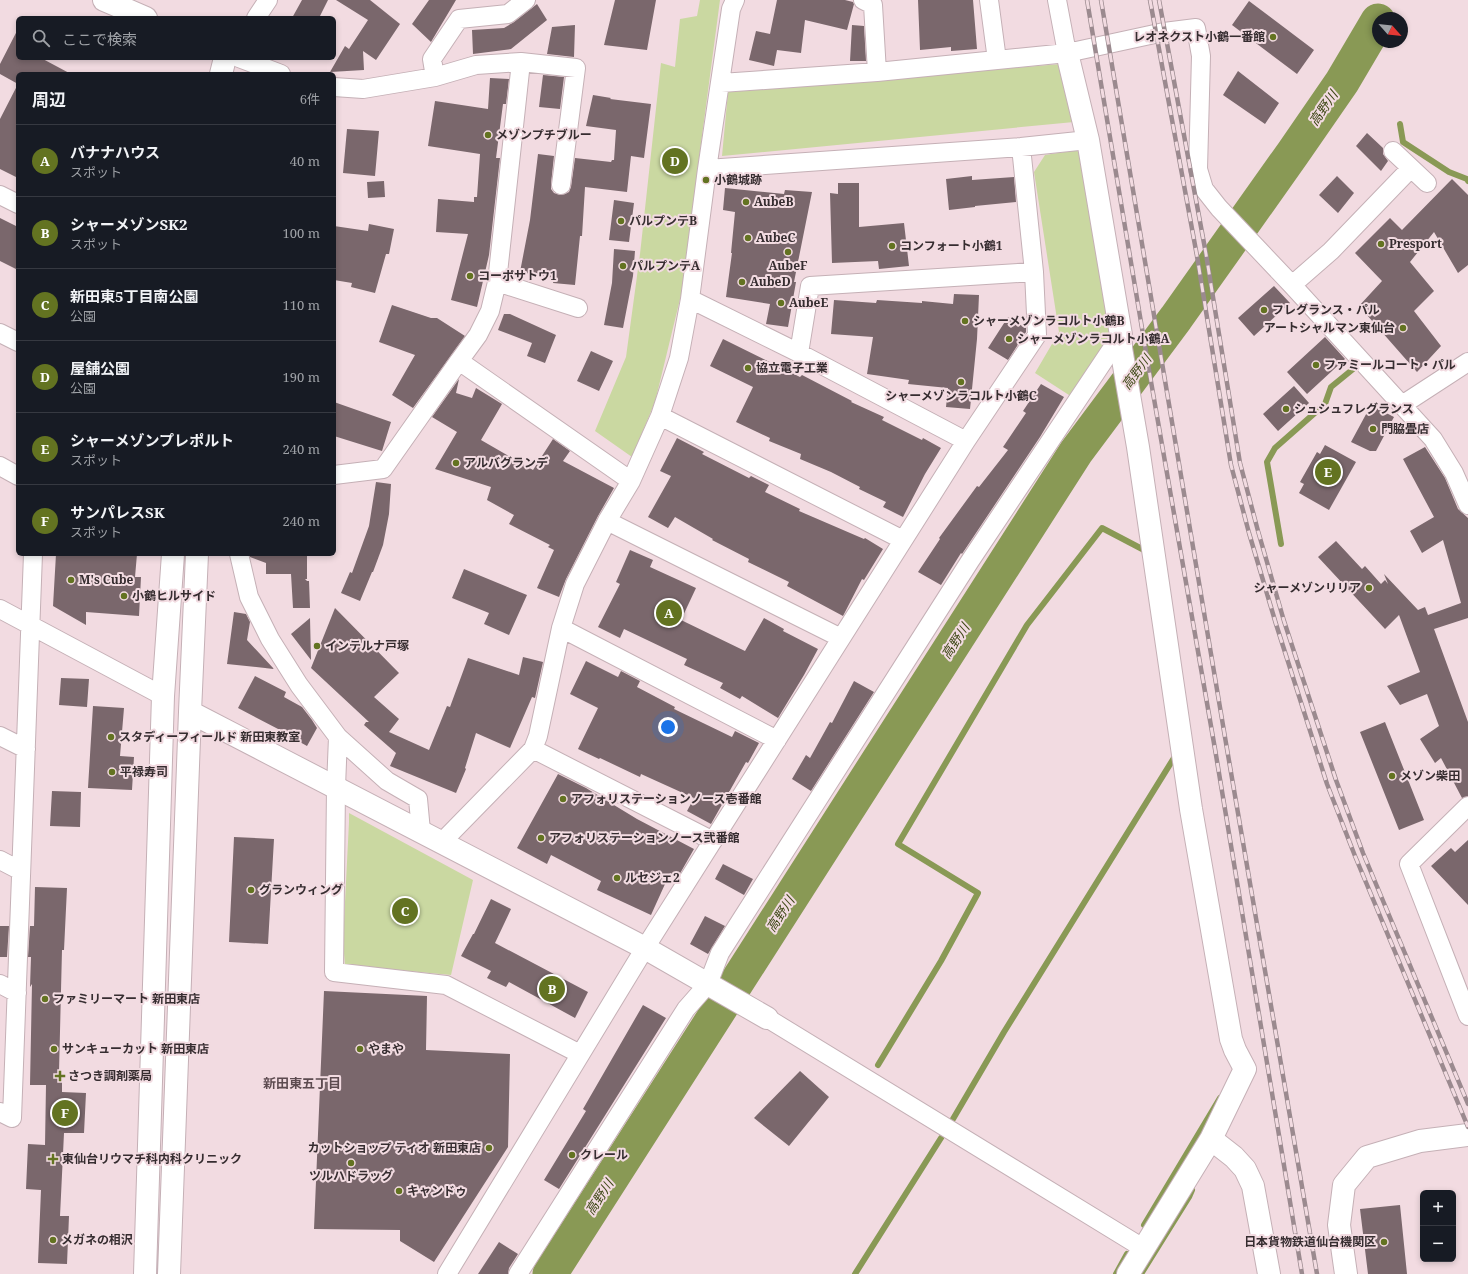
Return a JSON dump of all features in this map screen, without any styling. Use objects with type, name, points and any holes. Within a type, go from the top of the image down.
[{"type":"street","points":[[104,0],[141,16]]},
{"type":"street","points":[[257,16],[268,0]]},
{"type":"street","points":[[435,77],[432,59],[460,19],[508,14],[526,0]]},
{"type":"street","points":[[442,842],[533,749],[538,736],[561,628],[575,584],[607,521],[631,481],[660,416],[679,358],[690,299],[707,170],[731,9],[735,0]]},
{"type":"street","points":[[863,0],[873,5],[877,72]]},
{"type":"street","points":[[989,0],[998,60]]},
{"type":"street","points":[[1057,0],[1067,54],[1088,140],[1136,438],[1191,809],[1231,1039],[1245,1069],[1211,1139],[1128,1274]]},
{"type":"street","points":[[721,83],[877,72],[1067,54],[1160,33],[1196,28],[1201,56],[1198,169],[1204,189],[1218,208],[1292,285],[1433,439],[1454,473],[1468,505]]},
{"type":"street","points":[[222,72],[225,60]]},
{"type":"street","points":[[227,60],[231,72]]},
{"type":"street","points":[[244,60],[276,72]]},
{"type":"street","points":[[336,475],[383,469],[478,335],[490,311],[498,282],[521,62]]},
{"type":"street","points":[[336,87],[363,89],[435,77],[476,66],[521,62],[576,68],[562,185]]},
{"type":"street","points":[[707,170],[1021,147],[1088,140]]},
{"type":"street","points":[[447,1274],[645,948],[966,441],[1037,335],[1034,272],[1021,147]]},
{"type":"street","points":[[1393,151],[1427,183]]},
{"type":"street","points":[[1292,285],[1330,251],[1411,168]]},
{"type":"street","points":[[0,195],[16,203]]},
{"type":"street","points":[[799,353],[810,286],[1034,272]]},
{"type":"street","points":[[498,282],[578,308]]},
{"type":"street","points":[[690,299],[799,353],[966,441]]},
{"type":"street","points":[[0,333],[16,341]]},
{"type":"street","points":[[518,1274],[686,1009],[711,986],[720,953],[970,561],[1121,341]]},
{"type":"street","points":[[459,361],[631,481]]},
{"type":"street","points":[[1402,405],[1468,362]]},
{"type":"street","points":[[660,416],[903,540]]},
{"type":"street","points":[[0,466],[16,475]]},
{"type":"street","points":[[607,521],[841,638]]},
{"type":"street","points":[[0,1112],[12,1118],[33,556]]},
{"type":"street","points":[[145,1274],[163,696],[173,556]]},
{"type":"street","points":[[169,1274],[197,556]]},
{"type":"street","points":[[239,556],[249,597],[270,640],[299,685],[338,737],[387,781],[418,799],[421,831]]},
{"type":"street","points":[[0,609],[163,696]]},
{"type":"street","points":[[561,628],[777,740]]},
{"type":"street","points":[[190,712],[645,948],[764,1016],[1143,1248]]},
{"type":"street","points":[[0,736],[26,749]]},
{"type":"street","points":[[338,737],[334,972],[446,985],[580,1054]]},
{"type":"street","points":[[533,749],[713,841]]},
{"type":"street","points":[[1468,806],[1409,864],[1468,1016]]},
{"type":"street","points":[[0,860],[21,871]]},
{"type":"street","points":[[0,984],[16,992]]},
{"type":"street","points":[[1346,1274],[1339,1224],[1344,1185],[1367,1157],[1420,1141],[1468,1135]]},
{"type":"street","points":[[1211,1139],[1234,1157],[1245,1169],[1253,1186],[1269,1274]]},
{"type":"green space","points":[[700,0],[720,0],[681,295],[655,402],[632,457],[595,431],[626,357],[640,254],[661,63],[675,67],[680,19],[697,16]]},
{"type":"green space","points":[[1061,64],[1074,122],[722,156],[728,92]]},
{"type":"green space","points":[[1077,150],[1083,160],[1114,333],[1072,397],[1035,373],[1059,332],[1034,172],[1045,155]]},
{"type":"green space","points":[[349,813],[473,880],[451,975],[345,965],[343,942]]},
{"type":"building","points":[[302,0],[328,0],[320,16],[293,16]]},
{"type":"building","points":[[336,0],[370,0],[400,24],[376,60],[363,51],[364,70],[330,72],[345,46],[349,49],[368,20]]},
{"type":"building","points":[[429,0],[456,0],[431,42],[412,24]]},
{"type":"building","points":[[615,0],[656,0],[647,50],[604,45]]},
{"type":"building","points":[[777,0],[845,0],[853,2],[854,4],[847,30],[805,20],[801,53],[777,50],[774,66],[749,60],[756,31],[770,34]]},
{"type":"building","points":[[918,0],[973,0],[977,49],[951,51],[951,47],[920,50]]},
{"type":"building","name":"レオネクスト小鶴一番館","points":[[1249,1],[1314,50],[1297,74],[1232,25]]},
{"type":"building","points":[[537,4],[547,20],[511,49],[473,54],[472,30],[504,28]]},
{"type":"building","points":[[575,25],[574,57],[547,54],[552,27]]},
{"type":"building","points":[[852,25],[864,26],[866,61],[850,61]]},
{"type":"building","points":[[16,33],[16,60],[45,60],[67,72],[16,72],[16,83],[0,74],[0,64]]},
{"type":"building","points":[[1238,71],[1279,103],[1265,124],[1223,95]]},
{"type":"building","points":[[543,75],[564,77],[560,109],[539,107]]},
{"type":"building","points":[[490,78],[509,79],[506,104],[503,104],[496,158],[500,158],[489,255],[477,307],[451,300],[468,234],[436,232],[438,199],[474,202],[474,197],[477,197],[480,154],[428,146],[435,101],[488,109]]},
{"type":"building","points":[[16,88],[16,177],[0,169],[0,119]]},
{"type":"building","points":[[593,95],[611,98],[610,99],[651,104],[644,158],[631,156],[627,192],[585,187],[582,236],[580,236],[575,285],[553,283],[554,278],[520,272],[530,220],[538,154],[554,156],[551,189],[554,193],[560,195],[569,192],[575,158],[611,162],[614,160],[616,130],[586,126]]},
{"type":"building","points":[[347,129],[379,131],[375,176],[343,173]]},
{"type":"building","points":[[1367,133],[1383,148],[1383,154],[1388,161],[1381,171],[1356,146]]},
{"type":"building","points":[[972,176],[972,180],[1014,177],[1016,202],[949,210],[946,179]]},
{"type":"building","points":[[1337,176],[1354,193],[1338,213],[1319,195]]},
{"type":"building","points":[[1452,179],[1468,195],[1468,265],[1458,273],[1434,232],[1410,262],[1434,291],[1414,311],[1441,346],[1417,372],[1359,306],[1382,281],[1355,253],[1390,218],[1402,230]]},
{"type":"building","points":[[384,181],[385,197],[368,198],[367,182]]},
{"type":"building","points":[[838,183],[859,183],[859,227],[904,223],[909,266],[879,269],[878,261],[832,263],[830,193],[838,194]]},
{"type":"building","points":[[725,188],[784,194],[785,190],[812,192],[794,282],[796,282],[788,327],[766,324],[770,304],[726,297],[732,253],[735,212],[723,210]]},
{"type":"building","name":"パルプンテB","points":[[614,200],[634,203],[629,242],[609,240]]},
{"type":"building","points":[[0,218],[16,226],[16,269],[0,261]]},
{"type":"building","points":[[369,224],[394,229],[389,254],[386,254],[375,293],[351,287],[352,283],[336,280],[336,226],[368,231]]},
{"type":"building","points":[[614,249],[635,251],[633,276],[623,328],[604,325],[612,283]]},
{"type":"building","name":"フレグランス・パル","points":[[1274,286],[1290,303],[1254,336],[1238,318]]},
{"type":"building","points":[[954,294],[979,295],[977,339],[970,409],[946,407],[948,388],[908,384],[909,380],[867,374],[873,337],[831,334],[834,300],[876,303],[877,300],[922,303],[922,301],[953,304]]},
{"type":"building","points":[[392,305],[431,318],[437,318],[465,336],[413,408],[392,395],[415,355],[379,342]]},
{"type":"building","points":[[504,314],[510,314],[556,335],[545,363],[527,356],[532,343],[498,330]]},
{"type":"building","name":"シャーメゾンラコルト小鶴A","points":[[1008,317],[1026,328],[1026,332],[1008,360],[988,348]]},
{"type":"building","name":"ファミールコート・パル","points":[[1325,337],[1345,359],[1307,394],[1287,372]]},
{"type":"building","points":[[723,339],[800,377],[802,375],[852,401],[851,402],[884,417],[882,420],[922,440],[923,438],[941,448],[925,474],[903,517],[883,507],[886,502],[859,489],[860,487],[831,472],[800,459],[801,454],[769,441],[770,438],[736,422],[753,387],[710,366]]},
{"type":"building","points":[[591,351],[613,361],[599,391],[577,381]]},
{"type":"building","points":[[459,379],[456,393],[472,398],[476,388],[502,404],[481,440],[533,470],[553,439],[570,451],[563,461],[614,488],[566,579],[559,597],[537,588],[554,550],[548,547],[550,545],[509,524],[514,515],[487,500],[491,487],[435,469],[457,432],[432,417]]},
{"type":"building","points":[[1041,384],[1064,397],[1040,437],[941,585],[918,572],[940,539],[939,538],[977,486],[979,487],[1008,450],[1003,447],[1026,413],[1023,411]]},
{"type":"building","name":"シュシュフレグランス","points":[[1294,386],[1309,403],[1278,431],[1263,414]]},
{"type":"building","points":[[336,403],[391,422],[382,451],[336,437]]},
{"type":"building","name":"門脇畳店","points":[[1371,405],[1394,417],[1376,451],[1370,451],[1351,442]]},
{"type":"building","points":[[677,438],[704,452],[702,454],[749,478],[751,476],[769,485],[765,492],[800,509],[799,511],[864,539],[865,538],[883,549],[864,580],[862,579],[843,616],[787,586],[789,582],[748,562],[749,559],[712,540],[713,539],[675,517],[668,528],[648,517],[671,476],[660,471]]},
{"type":"building","points":[[1325,445],[1356,462],[1329,510],[1299,493],[1304,484],[1300,482],[1317,452],[1320,454]]},
{"type":"building","points":[[1425,447],[1445,478],[1458,509],[1468,518],[1468,618],[1434,629],[1468,722],[1468,796],[1462,798],[1441,758],[1435,763],[1420,739],[1439,726],[1427,694],[1400,705],[1387,686],[1420,672],[1399,615],[1385,629],[1318,557],[1336,541],[1362,569],[1365,566],[1381,584],[1385,580],[1388,584],[1384,574],[1418,610],[1425,607],[1428,615],[1461,603],[1443,540],[1422,553],[1410,531],[1434,517],[1403,459]]},
{"type":"building","points":[[376,482],[391,484],[389,514],[383,545],[360,601],[341,593],[350,572],[352,573],[369,526]]},
{"type":"building","points":[[630,550],[653,560],[650,567],[696,588],[681,620],[745,651],[764,618],[784,629],[783,631],[818,649],[778,718],[742,696],[740,699],[720,688],[723,683],[684,665],[687,659],[624,629],[620,638],[598,627],[620,584],[616,582]]},
{"type":"building","points":[[56,556],[137,556],[135,577],[141,577],[139,616],[86,612],[86,625],[53,606]]},
{"type":"building","points":[[307,556],[307,579],[305,579],[309,581],[310,608],[293,608],[291,574],[266,574],[266,563],[250,557]]},
{"type":"building","points":[[464,569],[527,595],[509,635],[484,624],[489,613],[452,598]]},
{"type":"building","points":[[335,608],[399,673],[374,697],[399,719],[389,732],[429,750],[447,706],[450,707],[468,658],[519,675],[523,657],[543,662],[535,698],[532,697],[510,748],[476,733],[465,768],[466,769],[456,793],[390,766],[396,753],[364,725],[366,722],[369,722],[311,668]]},
{"type":"building","points":[[234,612],[246,614],[250,622],[247,640],[274,669],[227,664]]},
{"type":"building","points":[[310,618],[311,660],[291,634]]},
{"type":"building","points":[[586,661],[618,677],[621,671],[640,681],[637,687],[675,707],[674,709],[732,737],[735,731],[759,743],[748,763],[746,762],[711,824],[687,811],[694,798],[641,774],[640,777],[578,749],[598,708],[570,694]]},
{"type":"building","points":[[255,676],[286,692],[284,697],[302,707],[312,720],[317,728],[307,746],[238,708]]},
{"type":"building","points":[[61,678],[89,679],[87,707],[59,705]]},
{"type":"building","points":[[854,681],[874,692],[811,791],[792,779],[806,755],[810,758],[830,722],[832,723]]},
{"type":"building","points":[[93,706],[124,708],[120,756],[134,757],[132,790],[88,788]]},
{"type":"building","name":"メゾン柴田","points":[[1385,722],[1424,820],[1399,830],[1360,732]]},
{"type":"building","points":[[558,774],[586,788],[637,819],[694,849],[678,877],[670,873],[651,915],[597,890],[601,881],[551,855],[547,864],[517,848]]},
{"type":"building","points":[[52,791],[81,792],[80,827],[50,826]]},
{"type":"building","name":"グランウィング","points":[[234,837],[274,839],[268,944],[229,942]]},
{"type":"building","points":[[1468,840],[1468,905],[1431,866],[1451,848],[1455,852]]},
{"type":"building","points":[[723,864],[753,879],[744,895],[715,879]]},
{"type":"building","points":[[35,887],[67,888],[64,950],[62,950],[59,1072],[62,1072],[62,1092],[86,1093],[84,1133],[64,1133],[60,1216],[69,1216],[67,1264],[38,1263],[41,1190],[26,1189],[28,1144],[45,1145],[46,1085],[30,1085],[32,984],[30,987],[31,957],[28,957],[30,926],[34,926]]},
{"type":"building","points":[[491,899],[511,909],[495,943],[588,992],[575,1018],[509,982],[506,987],[487,978],[491,971],[461,956],[474,934]]},
{"type":"building","points":[[705,916],[725,926],[708,954],[690,944]]},
{"type":"building","points":[[0,926],[9,926],[7,957],[0,957]]},
{"type":"building","points":[[324,991],[427,996],[426,1050],[510,1054],[508,1147],[434,1262],[400,1241],[400,1230],[314,1229]]},
{"type":"building","points":[[643,1005],[666,1018],[559,1189],[544,1180],[586,1111],[583,1109]]},
{"type":"building","points":[[800,1071],[829,1097],[789,1146],[754,1118]]},
{"type":"building","name":"日本貨物鉄道仙台機関区","points":[[1400,1205],[1407,1274],[1368,1274],[1360,1209]]},
{"type":"building","points":[[499,1242],[518,1254],[509,1268],[508,1274],[478,1274]]},
{"type":"waterway","name":"高野川","points":[[550,1274],[1076,452],[1176,318],[1293,153],[1342,82],[1372,31]]},
{"type":"waterway","points":[[1400,124],[1403,142],[1449,172],[1467,179],[1468,181]]},
{"type":"waterway","points":[[1281,544],[1267,462],[1275,448],[1325,404],[1331,387],[1358,365]]},
{"type":"waterway","points":[[878,1065],[941,961],[978,893],[898,844],[1027,625],[1102,528],[1144,550]]},
{"type":"waterway","points":[[953,1119],[1004,1032],[1177,753]]},
{"type":"waterway","points":[[1144,1225],[1220,1098]]},
{"type":"waterway","points":[[855,1274],[941,1138]]},
{"type":"waterway","points":[[1141,1274],[1192,1190]]},
{"type":"waterway","points":[[1116,1274],[1127,1254]]},
{"type":"railway","points":[[1087,0],[1149,370],[1215,749],[1302,1274]]},
{"type":"railway","points":[[1101,0],[1317,1274]]},
{"type":"railway","points":[[1150,0],[1197,256],[1231,465],[1249,533],[1276,624],[1327,784],[1355,856],[1468,1127]]},
{"type":"railway","points":[[1159,0],[1206,254],[1240,463],[1258,531],[1284,621],[1336,780],[1363,853],[1468,1104]]},
{"type":"place","name":"レオネクスト小鶴一番館","points":[[1273,37]]},
{"type":"place","name":"メゾンプチブルー","points":[[488,135]]},
{"type":"place","name":"屋舗公園","points":[[675,161]]},
{"type":"place","name":"小鶴城跡","points":[[706,180]]},
{"type":"place","name":"AubeB","points":[[746,202]]},
{"type":"place","name":"パルプンテB","points":[[621,221]]},
{"type":"place","name":"AubeC","points":[[748,238]]},
{"type":"place","name":"Presport","points":[[1381,244]]},
{"type":"place","name":"コンフォート小鶴1","points":[[892,246]]},
{"type":"place","name":"AubeF","points":[[788,252]]},
{"type":"place","name":"パルプンテA","points":[[623,266]]},
{"type":"place","name":"コーポサトウ1","points":[[470,276]]},
{"type":"place","name":"AubeD","points":[[742,282]]},
{"type":"place","name":"AubeE","points":[[781,303]]},
{"type":"place","name":"フレグランス・パル","points":[[1264,310]]},
{"type":"place","name":"シャーメゾンラコルト小鶴B","points":[[965,321]]},
{"type":"place","name":"アートシャルマン東仙台","points":[[1403,328]]},
{"type":"place","name":"シャーメゾンラコルト小鶴A","points":[[1009,339]]},
{"type":"place","name":"ファミールコート・パル","points":[[1316,365]]},
{"type":"place","name":"協立電子工業","points":[[748,368]]},
{"type":"place","name":"シャーメゾンラコルト小鶴C","points":[[961,382]]},
{"type":"place","name":"シュシュフレグランス","points":[[1286,409]]},
{"type":"place","name":"門脇畳店","points":[[1373,429]]},
{"type":"place","name":"アルバグランデ","points":[[456,463]]},
{"type":"place","name":"シャーメゾンプレポルト","points":[[1328,472]]},
{"type":"place","name":"M's Cube","points":[[71,580]]},
{"type":"place","name":"シャーメゾンリリア","points":[[1369,588]]},
{"type":"place","name":"小鶴ヒルサイド","points":[[124,596]]},
{"type":"place","name":"バナナハウス","points":[[669,613]]},
{"type":"place","name":"インテルナ戸塚","points":[[317,646]]},
{"type":"place","name":"スタディーフィールド 新田東教室","points":[[111,737]]},
{"type":"place","name":"平禄寿司","points":[[112,772]]},
{"type":"place","name":"メゾン柴田","points":[[1392,776]]},
{"type":"place","name":"アフォリステーションノース壱番館","points":[[563,799]]},
{"type":"place","name":"アフォリステーションノース弐番館","points":[[541,838]]},
{"type":"place","name":"ルセジェ2","points":[[617,878]]},
{"type":"place","name":"グランウィング","points":[[251,890]]},
{"type":"place","name":"新田東5丁目南公園","points":[[405,911]]},
{"type":"place","name":"シャーメゾンSK2","points":[[552,989]]},
{"type":"place","name":"ファミリーマート 新田東店","points":[[45,999]]},
{"type":"place","name":"サンキューカット 新田東店","points":[[54,1049]]},
{"type":"place","name":"やまや","points":[[360,1049]]},
{"type":"place","name":"さつき調剤薬局","points":[[60,1076]]},
{"type":"place","name":"サンパレスSK","points":[[65,1113]]},
{"type":"place","name":"カットショップ ティオ 新田東店","points":[[489,1148]]},
{"type":"place","name":"クレール","points":[[572,1155]]},
{"type":"place","name":"東仙台リウマチ科内科クリニック","points":[[53,1159]]},
{"type":"place","name":"ツルハドラッグ","points":[[351,1163]]},
{"type":"place","name":"キャンドゥ","points":[[399,1191]]},
{"type":"place","name":"メガネの相沢","points":[[53,1240]]},
{"type":"place","name":"日本貨物鉄道仙台機関区","points":[[1384,1242]]},
{"type":"district","name":"新田東五丁目","points":[[302,1083]]}]
